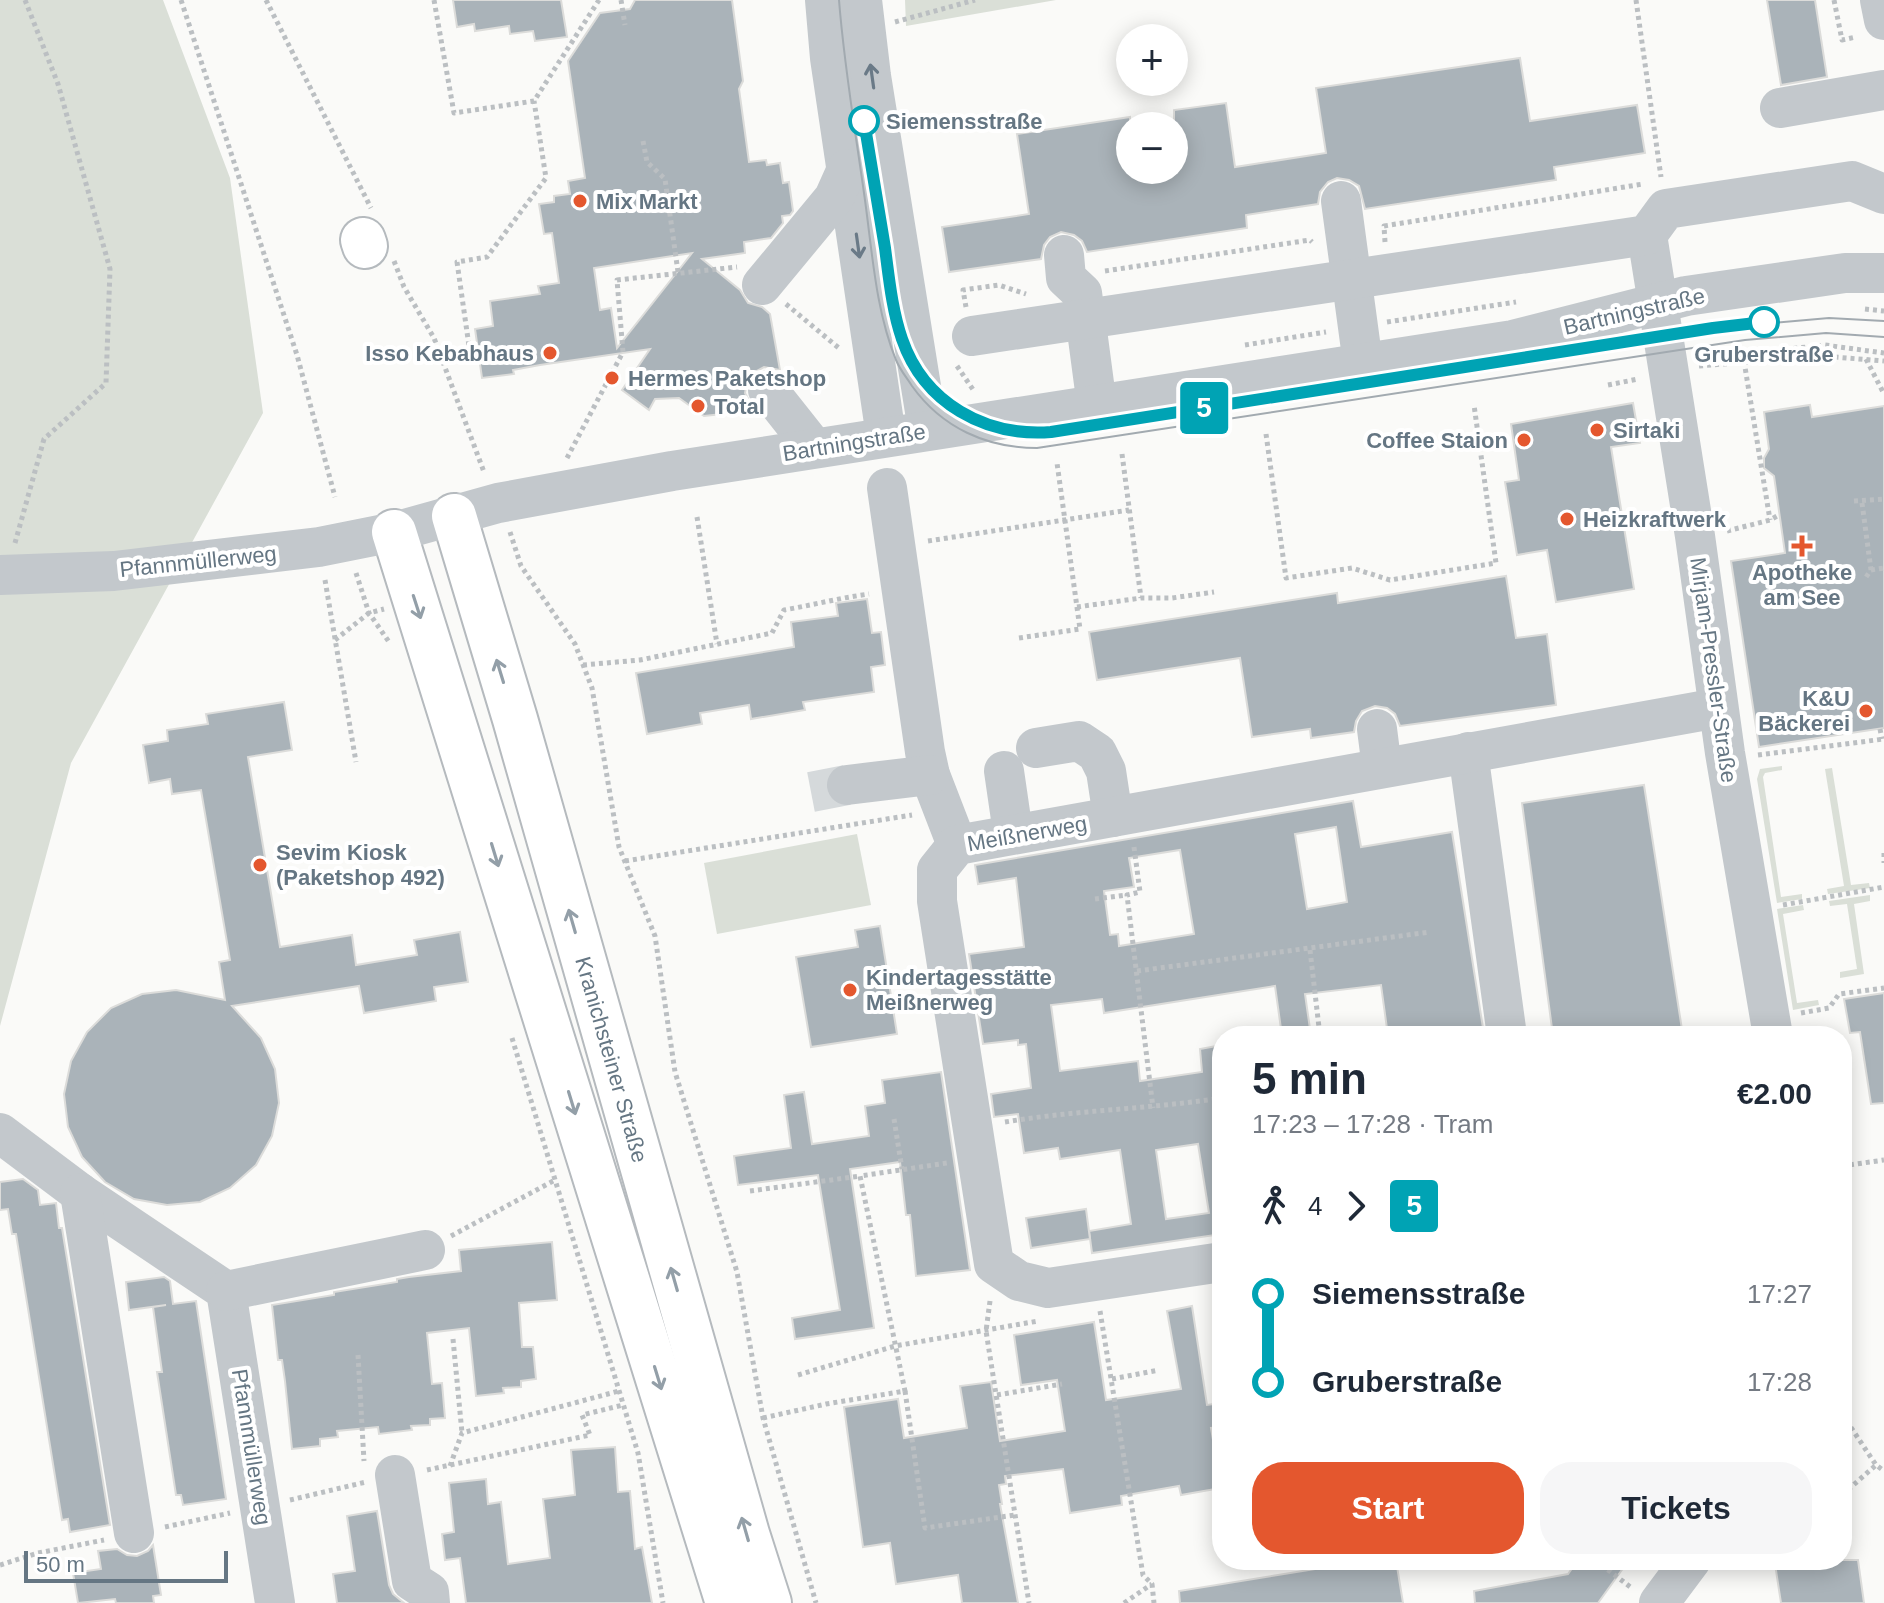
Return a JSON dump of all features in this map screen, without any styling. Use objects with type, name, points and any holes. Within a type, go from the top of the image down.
[{"type":"main road","name":"Kranichsteiner Straße","points":[[454,516],[515,719],[742,1519],[769,1603]]},
{"type":"main road","points":[[394,532],[728,1603]]},
{"type":"street","points":[[825,0],[830,58],[886,436]]},
{"type":"street","points":[[862,0],[871,76],[928,430]]},
{"type":"street","points":[[1880,0],[1884,20]]},
{"type":"street","points":[[1780,108],[1884,90]]},
{"type":"street","points":[[755,280],[834,198],[847,169]]},
{"type":"street","points":[[972,336],[1079,311],[1349,266],[1658,208],[1852,181],[1884,194]]},
{"type":"street","points":[[1341,201],[1360,346]]},
{"type":"street","name":"Mirjam-Pressler-Straße","points":[[1658,208],[1653,280],[1681,366],[1695,536],[1718,708],[1781,1025]]},
{"type":"street","points":[[1064,255],[1066,278],[1079,311],[1090,407]]},
{"type":"street","name":"Bartningstraße","points":[[394,532],[546,494],[886,436],[1090,407],[1360,346],[1513,340],[1686,296],[1845,273],[1884,273]]},
{"type":"street","points":[[768,390],[814,448]]},
{"type":"street","points":[[847,785],[943,810],[902,590],[887,488]]},
{"type":"street","name":"Pfannmüllerweg","points":[[3,574],[114,571],[319,547],[394,532]]},
{"type":"street","name":"Meißnerweg","points":[[1212,1265],[1095,1302],[1019,1281],[994,1264],[937,901],[943,810],[1013,833],[1121,816],[1380,748],[1468,752],[1718,708]]},
{"type":"street","points":[[1036,748],[1079,741],[1097,753],[1121,816]]},
{"type":"street","points":[[1468,752],[1506,1026]]},
{"type":"street","points":[[1004,771],[1013,833]]},
{"type":"street","points":[[0,1133],[80,1193],[226,1291],[425,1250]]},
{"type":"street","points":[[80,1193],[134,1533]]},
{"type":"street","name":"Pfannmüllerweg","points":[[226,1291],[275,1603]]},
{"type":"street","points":[[380,1479],[412,1581],[429,1592],[430,1603]]},
{"type":"street","points":[[1647,1596],[1679,1570]]},
{"type":"path","points":[[3,574],[44,439],[106,383],[110,269],[58,84],[25,0]]},
{"type":"path","points":[[181,0],[297,355],[335,497]]},
{"type":"path","points":[[434,0],[454,113],[534,101]]},
{"type":"path","points":[[470,353],[457,262],[487,257],[546,178],[534,101],[599,0]]},
{"type":"path","points":[[621,0],[625,25]]},
{"type":"path","points":[[895,23],[975,0]]},
{"type":"path","points":[[1079,311],[1079,275],[1310,240],[1325,254],[1349,266],[1385,245],[1384,226],[1658,208],[1636,0]]},
{"type":"path","points":[[1834,0],[1842,40]]},
{"type":"path","points":[[643,141],[647,162],[665,179],[678,272]]},
{"type":"path","points":[[546,494],[623,352],[617,280],[736,266],[755,280]]},
{"type":"path","points":[[972,336],[963,290],[999,285],[1029,294]]},
{"type":"path","points":[[1233,347],[1360,346],[1525,301]]},
{"type":"path","points":[[807,321],[816,329]]},
{"type":"path","points":[[1608,385],[1681,366],[1825,345],[1884,353]]},
{"type":"path","points":[[1681,366],[1822,356],[1884,361]]},
{"type":"path","points":[[1866,358],[1884,394]]},
{"type":"path","points":[[1744,361],[1770,520]]},
{"type":"path","points":[[1266,434],[1286,578],[1352,568],[1390,580],[1496,563],[1474,405]]},
{"type":"path","points":[[1122,454],[1141,598]]},
{"type":"path","points":[[1019,638],[1080,629],[1057,463]]},
{"type":"path","points":[[1854,501],[1862,503],[1884,499]]},
{"type":"path","points":[[1862,503],[1871,570],[1866,577]]},
{"type":"path","points":[[896,546],[1129,510]]},
{"type":"path","points":[[1695,536],[1770,520],[1779,515]]},
{"type":"path","points":[[697,517],[717,644]]},
{"type":"path","points":[[506,524],[521,566],[575,644],[592,688],[619,847],[655,936],[675,1072],[737,1272],[763,1418],[816,1603]]},
{"type":"path","points":[[319,547],[356,762]]},
{"type":"path","points":[[1871,570],[1884,568]]},
{"type":"path","points":[[356,572],[369,613],[392,646]]},
{"type":"path","points":[[583,665],[640,660],[772,633],[784,610],[827,600],[902,590]]},
{"type":"path","points":[[1077,607],[1214,592]]},
{"type":"path","points":[[335,640],[369,613]]},
{"type":"path","points":[[1725,753],[1749,756],[1854,745],[1883,739],[1880,729]]},
{"type":"path","points":[[625,861],[943,810]]},
{"type":"path","points":[[1095,899],[1140,892],[1121,816]]},
{"type":"path","points":[[1884,853],[1884,863]]},
{"type":"path","points":[[1773,906],[1884,887]]},
{"type":"path","points":[[1127,895],[1153,1108]]},
{"type":"path","points":[[1137,972],[1430,932]]},
{"type":"path","points":[[1310,950],[1319,1026]]},
{"type":"path","points":[[1781,1025],[1829,1008],[1839,994],[1884,988]]},
{"type":"path","points":[[508,1028],[638,1453],[663,1603]]},
{"type":"path","points":[[750,1191],[902,1170],[1070,1112],[1153,1108],[1212,1099]]},
{"type":"path","points":[[894,1119],[902,1170]]},
{"type":"path","points":[[1852,1165],[1884,1160]]},
{"type":"path","points":[[860,1176],[905,1391],[925,1528],[1015,1515]]},
{"type":"path","points":[[425,1250],[555,1180]]},
{"type":"path","points":[[1095,1302],[1112,1379],[1143,1575],[1152,1584],[1154,1603]]},
{"type":"path","points":[[798,1375],[895,1346],[1052,1319]]},
{"type":"path","points":[[986,1331],[1029,1603]]},
{"type":"path","points":[[453,1339],[462,1433],[450,1466],[590,1435],[582,1415],[623,1405]]},
{"type":"path","points":[[358,1355],[380,1479]]},
{"type":"path","points":[[1112,1379],[1159,1370]]},
{"type":"path","points":[[997,1395],[1062,1384]]},
{"type":"path","points":[[462,1433],[619,1391]]},
{"type":"path","points":[[763,1418],[905,1391]]},
{"type":"path","points":[[1852,1429],[1876,1465],[1884,1471]]},
{"type":"path","points":[[1852,1486],[1876,1465]]},
{"type":"path","points":[[1609,1570],[1647,1596]]},
{"type":"path","points":[[1124,1603],[1152,1584]]},
{"type":"shaded area","points":[[0,0],[163,0],[230,178],[263,413],[71,763],[0,1026]]},
{"type":"shaded area","points":[[905,0],[1056,0],[906,26]]},
{"type":"shaded area","points":[[1782,766],[1782,770],[1765,773],[1763,777],[1781,897],[1802,894],[1802,899],[1777,903],[1757,779],[1760,769]]},
{"type":"shaded area","points":[[1832,768],[1851,885],[1869,883],[1870,888],[1828,894],[1827,889],[1844,886],[1825,769]]},
{"type":"shaded area","points":[[857,834],[871,905],[717,934],[704,863]]},
{"type":"shaded area","points":[[1870,895],[1870,901],[1854,904],[1864,974],[1840,978],[1840,972],[1857,969],[1847,904],[1830,906],[1829,901]]},
{"type":"shaded area","points":[[1803,905],[1804,910],[1783,914],[1797,1003],[1818,1000],[1819,1005],[1793,1010],[1777,909]]},
{"type":"building","points":[[453,0],[561,0],[567,37],[535,41],[533,31],[510,34],[509,26],[475,31],[474,24],[457,27]]},
{"type":"building","points":[[635,0],[732,0],[743,81],[739,89],[749,162],[766,160],[767,165],[780,163],[783,183],[789,182],[793,211],[790,215],[782,216],[783,223],[771,238],[744,242],[745,253],[702,259],[740,290],[748,303],[762,307],[770,314],[780,370],[764,367],[747,381],[745,393],[753,408],[751,411],[704,416],[679,398],[655,399],[649,410],[622,390],[650,349],[540,365],[513,370],[514,374],[482,378],[475,329],[493,326],[490,301],[540,294],[538,286],[559,283],[552,233],[544,234],[539,204],[554,202],[554,196],[570,194],[568,181],[585,178],[568,61],[600,13],[630,9]],"holes":[[[692,253],[617,348],[611,308],[600,310],[594,268]]]},
{"type":"building","points":[[1767,0],[1815,0],[1827,77],[1781,85]]},
{"type":"building","points":[[1520,58],[1530,121],[1637,105],[1645,153],[1554,167],[1556,180],[1365,209],[1359,186],[1337,178],[1328,182],[1320,192],[1318,204],[1246,215],[1247,228],[1087,252],[1082,241],[1061,232],[1050,237],[1044,245],[1041,259],[949,272],[942,227],[1029,214],[1017,134],[1116,119],[1116,184],[1188,184],[1188,112],[1174,110],[1226,103],[1235,167],[1326,153],[1316,88]]},
{"type":"building","name":"Heizkraftwerk","points":[[1633,403],[1640,443],[1611,447],[1634,589],[1556,602],[1547,550],[1517,555],[1505,482],[1519,480],[1511,424]]},
{"type":"building","points":[[1810,405],[1812,417],[1884,406],[1884,728],[1759,747],[1731,561],[1785,553],[1774,476],[1764,468],[1764,458],[1769,449],[1764,412]]},
{"type":"building","points":[[1506,576],[1516,638],[1547,634],[1556,705],[1400,726],[1395,714],[1387,708],[1375,706],[1362,711],[1354,732],[1311,738],[1310,729],[1252,737],[1240,658],[1097,680],[1089,632],[1337,593],[1338,603]]},
{"type":"building","points":[[867,599],[872,633],[881,632],[885,665],[871,667],[874,692],[803,702],[805,710],[751,719],[749,705],[700,713],[702,724],[647,734],[636,673],[794,647],[791,622],[838,616],[836,603]]},
{"type":"building","points":[[284,702],[292,750],[248,757],[280,947],[352,935],[356,965],[417,955],[414,940],[460,932],[468,982],[434,987],[436,1001],[364,1013],[359,986],[232,1006],[261,1038],[275,1069],[279,1103],[272,1136],[256,1165],[230,1188],[200,1202],[167,1205],[134,1199],[105,1182],[82,1157],[68,1127],[64,1094],[71,1061],[87,1032],[111,1008],[142,994],[176,990],[225,1000],[219,962],[230,960],[201,790],[172,794],[170,779],[149,783],[143,745],[168,741],[167,730],[208,724],[206,714]]},
{"type":"building","points":[[1644,785],[1681,1026],[1552,1026],[1522,803]]},
{"type":"building","points":[[1353,801],[1361,847],[1452,832],[1483,1026],[1387,1026],[1381,985],[1305,994],[1310,1026],[1281,1026],[1275,986],[1104,1013],[1102,999],[1051,1005],[1060,1071],[1138,1061],[1140,1081],[1202,1072],[1200,1049],[1212,1047],[1212,1235],[1092,1253],[1089,1231],[1131,1224],[1120,1150],[1060,1159],[1058,1148],[1024,1153],[1018,1114],[994,1117],[991,1094],[1031,1088],[1026,1044],[1018,1045],[1018,1040],[983,1044],[969,954],[1024,947],[1016,878],[978,884],[975,865]],"holes":[[[1336,827],[1347,902],[1307,909],[1295,834]],[[1180,850],[1194,934],[1119,946],[1118,934],[1110,935],[1104,891],[1134,887],[1129,858]],[[1198,1144],[1209,1213],[1166,1219],[1156,1150]]]},
{"type":"building","points":[[880,926],[897,1034],[811,1047],[796,957],[858,947],[855,930]]},
{"type":"building","points":[[1884,993],[1884,1103],[1871,1104],[1860,1032],[1852,1033],[1844,999]]},
{"type":"building","points":[[941,1072],[970,1270],[916,1276],[910,1215],[906,1215],[900,1162],[850,1169],[874,1328],[795,1339],[792,1318],[840,1310],[818,1175],[738,1185],[734,1156],[791,1148],[784,1095],[804,1092],[812,1144],[869,1136],[865,1106],[885,1103],[882,1080]]},
{"type":"building","points":[[23,1179],[38,1190],[40,1205],[56,1203],[110,1525],[70,1532],[68,1519],[62,1520],[16,1234],[12,1234],[8,1209],[0,1210],[0,1182]]},
{"type":"building","points":[[1086,1209],[1090,1239],[1031,1248],[1026,1218]]},
{"type":"building","points":[[552,1242],[557,1300],[519,1303],[522,1347],[533,1347],[536,1379],[521,1381],[521,1387],[503,1388],[504,1393],[476,1396],[469,1328],[427,1333],[432,1384],[442,1383],[445,1418],[430,1419],[430,1425],[411,1426],[412,1430],[379,1434],[378,1427],[337,1431],[338,1437],[320,1439],[320,1446],[292,1449],[285,1381],[282,1360],[278,1360],[272,1305],[397,1282],[397,1279],[461,1271],[459,1250]]},
{"type":"building","points":[[164,1277],[170,1281],[173,1304],[196,1301],[226,1499],[183,1505],[181,1495],[176,1495],[157,1372],[162,1372],[153,1307],[166,1305],[129,1310],[126,1282]]},
{"type":"building","points":[[1192,1306],[1207,1405],[1212,1404],[1212,1490],[1181,1495],[1179,1486],[1121,1496],[1122,1505],[1070,1513],[1063,1469],[1005,1476],[1006,1484],[999,1485],[1000,1504],[1018,1603],[962,1603],[958,1575],[896,1584],[890,1543],[863,1547],[844,1407],[898,1399],[904,1438],[967,1428],[960,1386],[991,1382],[1000,1441],[1065,1431],[1057,1380],[1021,1385],[1014,1335],[1094,1322],[1106,1400],[1181,1389],[1167,1311]]},
{"type":"building","points":[[615,1447],[618,1492],[630,1491],[635,1549],[642,1547],[652,1603],[466,1603],[460,1558],[445,1560],[442,1534],[454,1532],[449,1483],[486,1479],[488,1504],[501,1502],[508,1564],[550,1558],[543,1499],[575,1495],[571,1450]]},
{"type":"building","points":[[377,1511],[389,1585],[393,1594],[404,1603],[337,1603],[333,1574],[355,1571],[347,1516]]},
{"type":"building","points":[[153,1545],[161,1595],[153,1596],[154,1603],[116,1603],[115,1599],[78,1603],[73,1573],[101,1569],[98,1551],[117,1549],[137,1556]]},
{"type":"building","points":[[1852,1560],[1858,1560],[1864,1603],[1781,1603],[1776,1570],[1852,1570]]},
{"type":"building","points":[[1309,1570],[1398,1570],[1403,1603],[1180,1603],[1179,1591]]},
{"type":"building","points":[[1571,1570],[1622,1570],[1598,1603],[1475,1603],[1474,1591],[1568,1574]]},
{"type":"tunnel","points":[[811,792],[847,785]]},
{"type":"tram line","points":[[839,0],[875,278],[889,340],[899,367],[924,401],[952,424],[983,439],[1037,448],[1745,340],[1826,333],[1884,337]]},
{"type":"tram line","name":"5","points":[[864,121],[894,306],[903,340],[920,374],[943,401],[963,415],[1011,432],[1051,432],[1764,322]]},
{"type":"tram line","points":[[876,197],[893,303],[912,360],[925,380],[960,411],[980,422],[1027,432],[1051,432],[1713,328],[1829,318],[1884,321]]},
{"type":"place","name":"Siemensstraße","points":[[864,121]]},
{"type":"place","name":"Mix Markt","points":[[580,201]]},
{"type":"place","name":"Gruberstraße","points":[[1764,322]]},
{"type":"place","name":"Isso Kebabhaus","points":[[550,353]]},
{"type":"place","name":"Hermes Paketshop","points":[[612,378]]},
{"type":"place","name":"Total","points":[[698,406]]},
{"type":"place","name":"Sirtaki","points":[[1597,430]]},
{"type":"place","name":"Coffee Staion","points":[[1524,440]]},
{"type":"place","name":"Heizkraftwerk","points":[[1567,519]]},
{"type":"place","name":"Apotheke am See","points":[[1802,546]]},
{"type":"place","name":"K&U Bäckerei","points":[[1866,711]]},
{"type":"place","name":"Sevim Kiosk (Paketshop 492)","points":[[260,865]]},
{"type":"place","name":"Kindertagesstätte Meißnerweg","points":[[850,990]]}]
